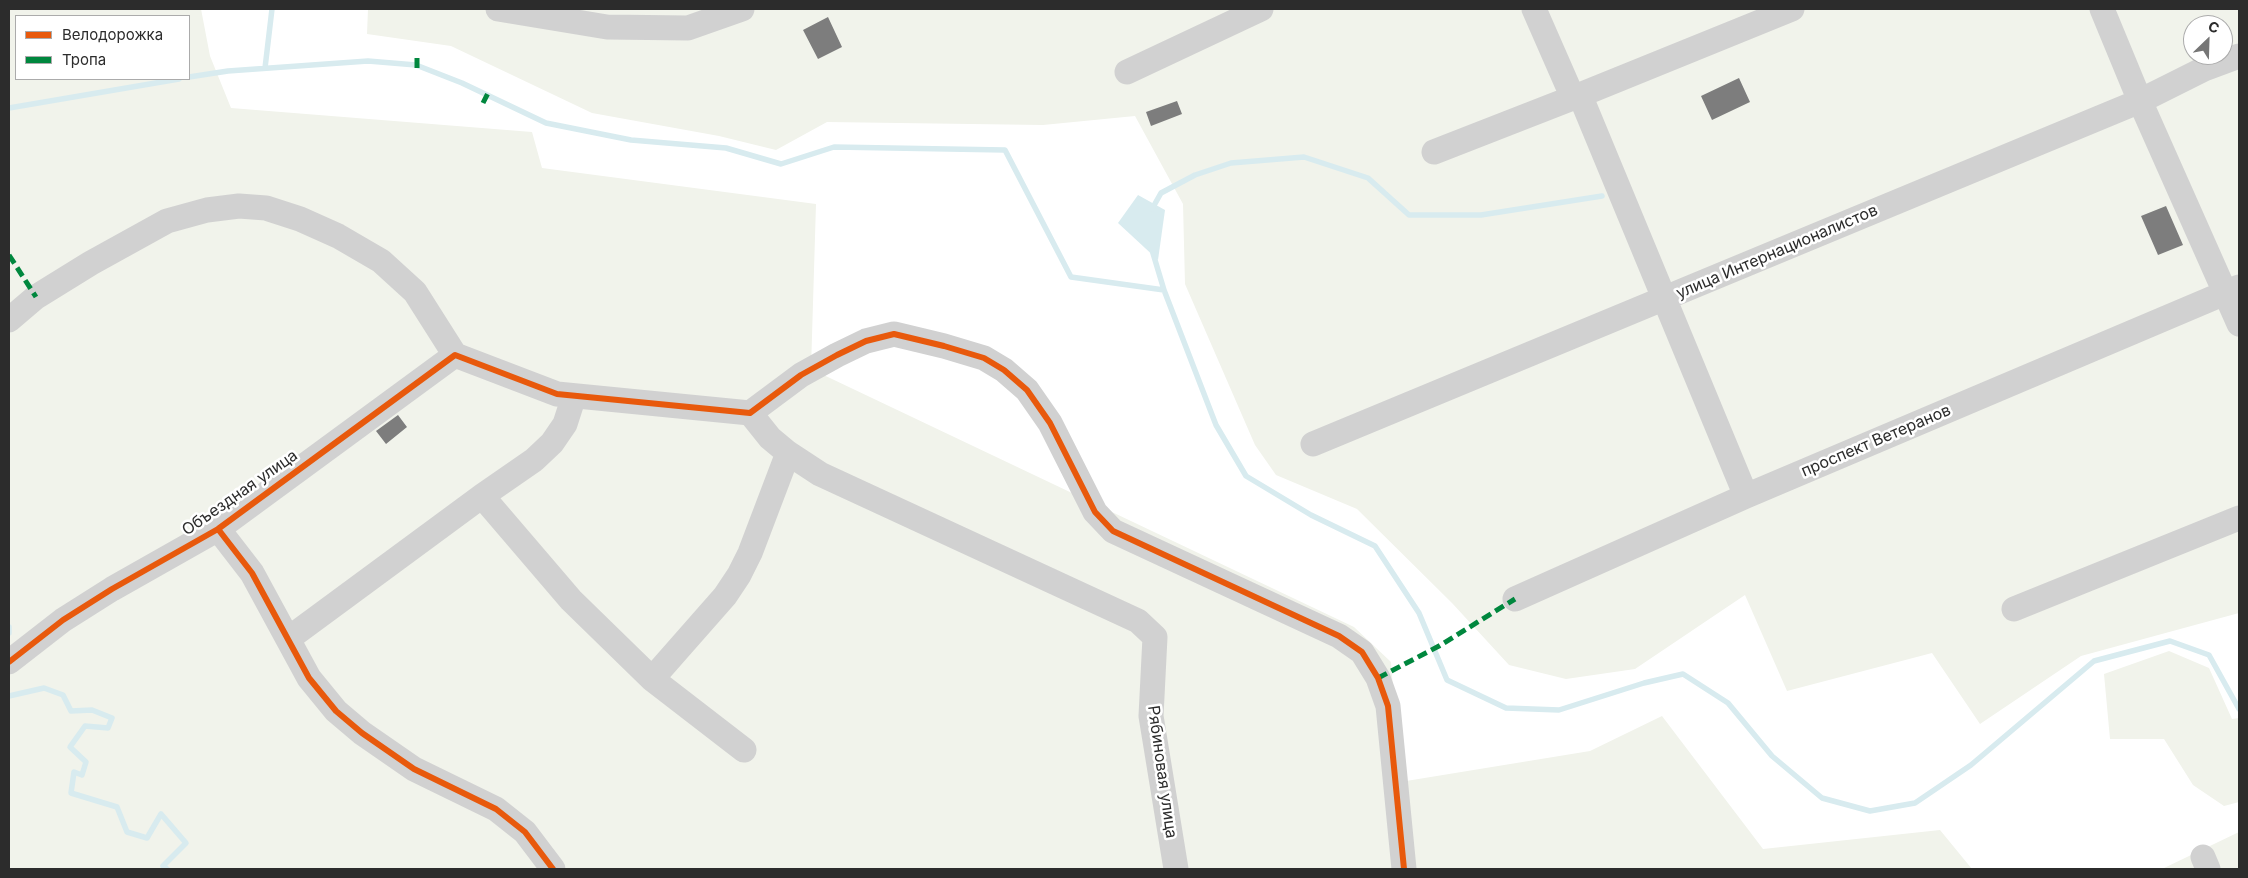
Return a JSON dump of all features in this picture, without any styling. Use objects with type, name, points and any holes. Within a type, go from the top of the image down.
[{"type":"street","points":[[498,9],[607,27],[688,28],[742,9]]},
{"type":"street","points":[[1127,72],[1261,9]]},
{"type":"street","points":[[1534,9],[1577,97],[1665,299],[1746,496]]},
{"type":"street","points":[[1434,152],[1577,97],[1792,9]]},
{"type":"street","points":[[2102,9],[2140,101],[2233,290],[2239,324]]},
{"type":"street","name":"улица Интернационалистов","points":[[1313,444],[2140,101],[2204,69],[2239,56]]},
{"type":"street","points":[[9,320],[36,297],[90,263],[167,221],[207,210],[239,206],[266,208],[300,219],[338,236],[380,261],[415,292],[455,355],[557,394],[750,413],[802,375],[837,355],[866,341],[894,334],[984,358],[1004,370],[1027,390],[1050,423],[1095,512],[1113,531],[1339,636],[1362,652],[1378,678],[1388,706],[1404,869]]},
{"type":"street","name":"проспект Ветеранов","points":[[1516,599],[1746,496],[2233,290]]},
{"type":"street","name":"Объездная улица","points":[[9,662],[63,620],[112,589],[218,529],[455,355]]},
{"type":"street","points":[[288,639],[534,460],[552,442],[564,424],[574,396]]},
{"type":"street","points":[[652,679],[725,596],[740,575],[788,453],[770,438],[750,413]]},
{"type":"street","name":"Рябиновая улица","points":[[788,453],[820,474],[1138,621],[1155,638],[1151,716],[1176,869]]},
{"type":"street","points":[[482,496],[571,600],[652,679],[744,750]]},
{"type":"street","points":[[2014,610],[2239,518]]},
{"type":"street","points":[[218,529],[252,573],[309,678],[336,711],[362,733],[414,769],[496,808],[525,832],[553,869]]},
{"type":"shaded area","points":[[9,9],[201,9],[210,56],[231,108],[532,132],[542,168],[816,204],[811,369],[1354,627],[1391,662],[1400,782],[1590,751],[1662,716],[1763,849],[1940,830],[1972,869],[10,869]]},
{"type":"shaded area","points":[[368,9],[2239,9],[2239,613],[2081,656],[1980,724],[1932,653],[1787,691],[1745,595],[1635,669],[1566,679],[1509,665],[1452,603],[1357,509],[1276,475],[1255,445],[1185,284],[1183,204],[1135,116],[1043,125],[827,122],[776,150],[719,136],[592,113],[451,46],[367,34]]},
{"type":"shaded area","points":[[1138,195],[1165,210],[1158,260],[1118,223]]},
{"type":"shaded area","points":[[2169,651],[2209,668],[2232,719],[2239,718],[2239,802],[2224,806],[2193,785],[2164,739],[2110,739],[2104,674]]},
{"type":"shaded area","points":[[2239,832],[2239,869],[2162,869]]},
{"type":"building","points":[[828,17],[842,47],[818,59],[803,30]]},
{"type":"building","points":[[1739,78],[1750,102],[1712,120],[1701,96]]},
{"type":"building","points":[[1177,101],[1182,114],[1151,126],[1146,112]]},
{"type":"building","points":[[2166,206],[2183,245],[2158,255],[2141,216]]},
{"type":"building","points":[[398,415],[407,427],[386,444],[376,431]]},
{"type":"waterway","points":[[265,68],[272,9]]},
{"type":"waterway","points":[[190,77],[228,71],[368,61],[416,65],[462,83],[546,123],[631,140],[726,148],[781,164],[834,147],[1005,150],[1071,277],[1164,290],[1216,425],[1246,476],[1311,515],[1375,546],[1419,613],[1447,680],[1506,708],[1559,710],[1644,683],[1683,674],[1728,703],[1772,756],[1822,798],[1870,811],[1915,803],[1971,765],[2094,661],[2170,641],[2209,655],[2239,709]]},
{"type":"waterway","points":[[9,108],[173,80]]},
{"type":"waterway","points":[[1152,209],[1161,193],[1195,175],[1231,163],[1304,157],[1368,178],[1409,215],[1481,215],[1602,196]]},
{"type":"waterway","points":[[1152,250],[1164,290]]},
{"type":"waterway","points":[[9,627],[9,633]]},
{"type":"waterway","points":[[9,696],[44,688],[63,695],[71,711],[92,710],[112,718],[108,728],[85,726],[70,747],[86,762],[82,775],[74,772],[71,793],[117,807],[127,832],[147,838],[161,814],[186,843],[163,866],[167,869]]},
{"type":"marked path","points":[[417,56],[417,68]]},
{"type":"marked path","points":[[483,103],[489,91]]},
{"type":"marked path","points":[[9,255],[36,297]]},
{"type":"marked path","points":[[1378,678],[1439,646],[1515,599]]},
{"type":"cycle path","points":[[9,662],[63,620],[112,589],[218,529],[455,355],[557,394],[750,413],[801,375],[837,355],[866,341],[894,334],[984,358],[1004,370],[1027,390],[1050,423],[1095,512],[1113,531],[1339,636],[1362,652],[1378,678],[1388,706],[1404,869]]},
{"type":"cycle path","points":[[218,529],[252,573],[309,678],[336,711],[362,733],[414,769],[496,809],[525,832],[553,869]]}]
